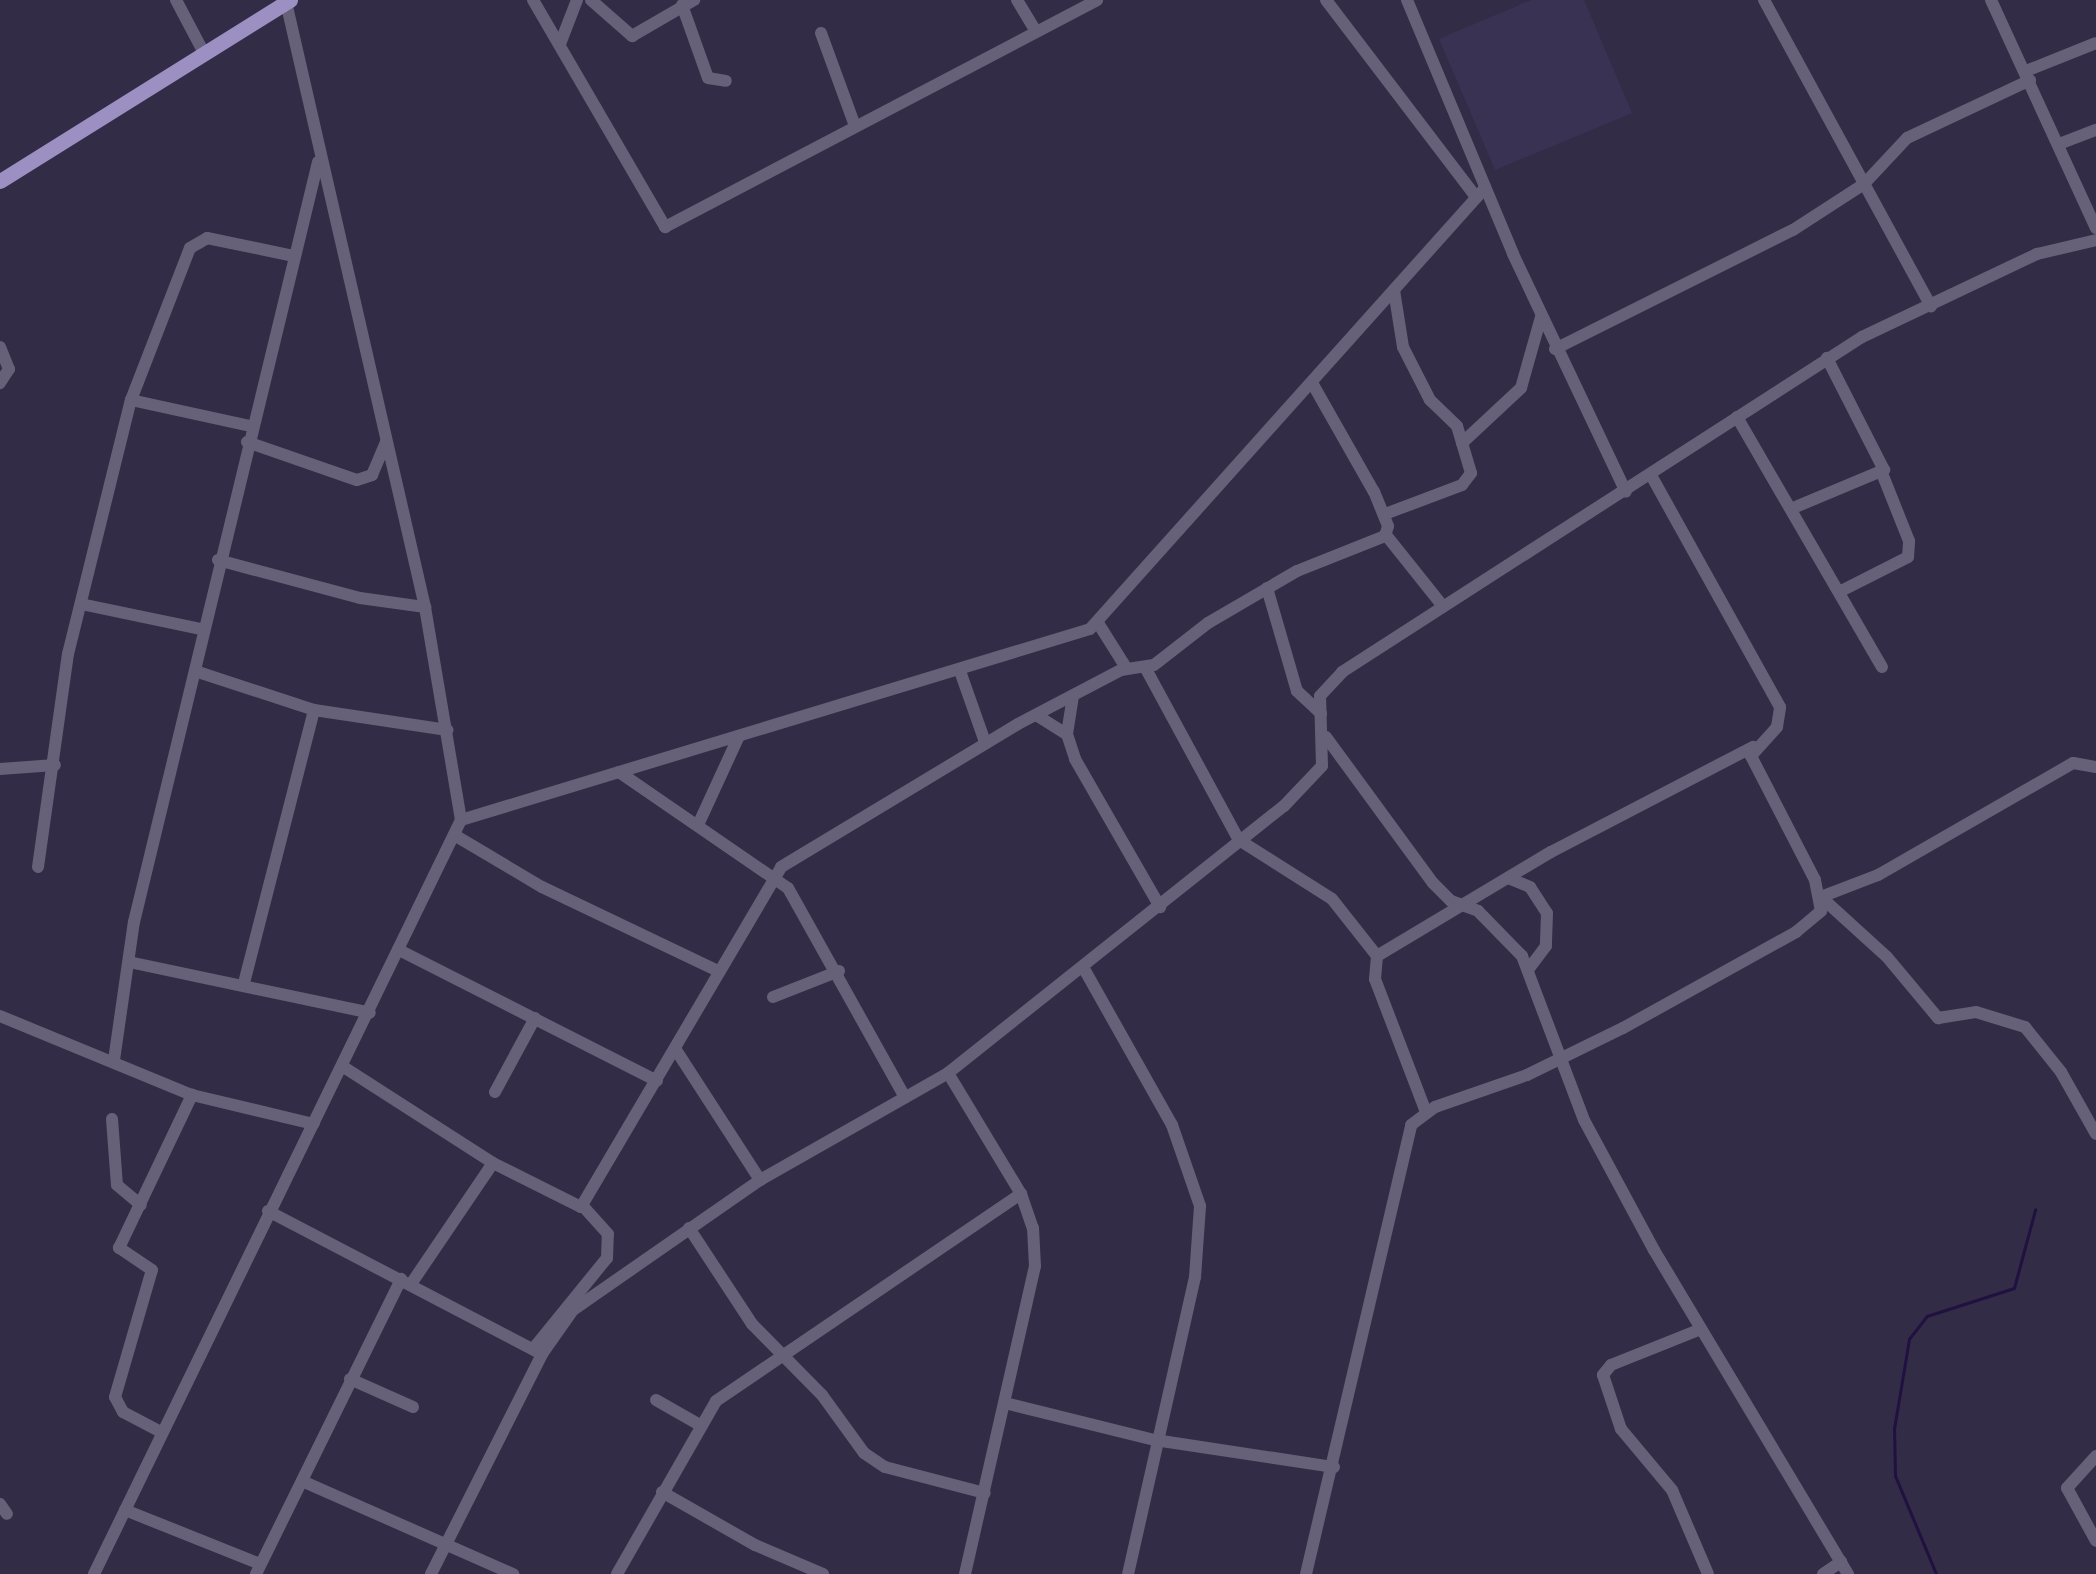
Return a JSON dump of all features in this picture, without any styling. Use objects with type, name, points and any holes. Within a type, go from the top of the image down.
[{"type":"main road","points":[[0,182],[288,1]]},
{"type":"street","points":[[176,0],[204,52]]},
{"type":"street","points":[[533,0],[665,227],[1097,0]]},
{"type":"street","points":[[560,44],[577,0]]},
{"type":"street","points":[[591,0],[632,36],[688,3],[708,78],[726,80]]},
{"type":"street","points":[[1017,0],[1036,32]]},
{"type":"street","points":[[1326,0],[1481,193]]},
{"type":"street","points":[[1408,0],[1481,193],[1626,492]]},
{"type":"street","points":[[1764,0],[1932,306]]},
{"type":"street","points":[[1991,0],[2096,228]]},
{"type":"street","points":[[94,1574],[268,1211],[401,951],[461,820],[425,607],[318,159],[288,1]]},
{"type":"street","points":[[821,33],[855,126]]},
{"type":"street","points":[[1555,349],[1776,240],[1864,184],[1906,138],[2096,43]]},
{"type":"street","points":[[2059,144],[2096,130]]},
{"type":"street","points":[[114,1060],[129,962],[201,629],[318,159]]},
{"type":"street","points":[[461,820],[960,671],[1098,623],[1481,193]]},
{"type":"street","points":[[38,866],[81,604],[130,400],[193,245],[207,238],[294,256]]},
{"type":"street","points":[[1823,1574],[1844,1568],[1701,1330],[1559,1062],[1545,1003],[1518,950],[1434,883],[1326,737],[1320,696],[1328,684],[1440,604],[1652,477],[1826,358],[2038,254],[2096,240]]},
{"type":"street","points":[[1385,514],[1468,481],[1462,443],[1446,411],[1428,398],[1403,347],[1394,290]]},
{"type":"street","points":[[1462,443],[1521,388],[1541,318]]},
{"type":"street","points":[[0,347],[9,369],[0,383]]},
{"type":"street","points":[[1826,358],[1882,456],[1882,473],[1909,540],[1908,556],[1842,591]]},
{"type":"street","points":[[1312,383],[1385,514],[1386,534],[1440,604]]},
{"type":"street","points":[[130,400],[250,426]]},
{"type":"street","points":[[1737,418],[1842,591],[1882,667]]},
{"type":"street","points":[[247,442],[357,480],[372,475],[386,442]]},
{"type":"street","points":[[1793,508],[1882,473]]},
{"type":"street","points":[[1377,956],[1508,878],[1753,747],[1776,730],[1780,707],[1652,477]]},
{"type":"street","points":[[583,1206],[676,1050],[716,970],[774,873],[985,742],[1127,669],[1146,668],[1266,588],[1386,534]]},
{"type":"street","points":[[218,560],[360,598],[425,607]]},
{"type":"street","points":[[1266,588],[1297,692],[1320,713]]},
{"type":"street","points":[[81,604],[201,629]]},
{"type":"street","points":[[1098,623],[1127,669]]},
{"type":"street","points":[[1146,668],[1239,840],[1332,899],[1377,956],[1375,978],[1426,1112]]},
{"type":"street","points":[[195,670],[314,710],[448,730]]},
{"type":"street","points":[[960,671],[985,742]]},
{"type":"street","points":[[1073,696],[1067,734],[1094,800],[1160,907]]},
{"type":"street","points":[[244,983],[314,710]]},
{"type":"street","points":[[1036,715],[1067,734]]},
{"type":"street","points":[[698,825],[739,736]]},
{"type":"street","points":[[538,1351],[594,1292],[760,1180],[948,1073],[1160,907],[1317,776],[1326,737]]},
{"type":"street","points":[[1753,747],[1760,775],[1822,896],[1887,957],[1938,1018],[1976,1012],[2025,1027],[2096,1134]]},
{"type":"street","points":[[1822,896],[1878,875],[2073,762],[2096,767]]},
{"type":"street","points":[[0,769],[55,765]]},
{"type":"street","points":[[619,772],[774,873],[839,971],[905,1097]]},
{"type":"street","points":[[456,836],[542,888],[716,970]]},
{"type":"street","points":[[1508,878],[1530,886],[1548,913],[1546,946],[1528,970]]},
{"type":"street","points":[[1306,1574],[1334,1467],[1407,1134],[1426,1112],[1559,1062],[1810,923],[1821,911],[1822,896]]},
{"type":"street","points":[[401,951],[657,1081]]},
{"type":"street","points":[[129,962],[244,983],[370,1013]]},
{"type":"street","points":[[1082,966],[1172,1125],[1200,1206],[1195,1277],[1155,1440],[1128,1574]]},
{"type":"street","points":[[773,997],[839,971]]},
{"type":"street","points":[[495,1092],[535,1018]]},
{"type":"street","points":[[1,1021],[114,1060],[192,1095],[314,1124]]},
{"type":"street","points":[[676,1050],[760,1180]]},
{"type":"street","points":[[342,1066],[494,1163],[572,1207],[583,1206]]},
{"type":"street","points":[[948,1073],[1021,1194],[1033,1228],[1034,1266],[965,1574]]},
{"type":"street","points":[[161,1432],[123,1412],[116,1397],[152,1270],[119,1248],[192,1095]]},
{"type":"street","points":[[112,1120],[117,1185],[141,1205]]},
{"type":"street","points":[[125,1510],[258,1569],[350,1379],[406,1281],[494,1163]]},
{"type":"street","points":[[617,1574],[698,1424],[722,1396],[1021,1194]]},
{"type":"street","points":[[431,1574],[538,1351],[607,1258],[608,1234],[583,1206]]},
{"type":"street","points":[[268,1211],[538,1351]]},
{"type":"street","points":[[690,1228],[752,1324],[784,1355],[874,1462],[985,1493]]},
{"type":"street","points":[[1701,1330],[1611,1364],[1603,1375],[1622,1429],[1672,1490],[1708,1574]]},
{"type":"street","points":[[350,1379],[413,1407]]},
{"type":"street","points":[[656,1400],[698,1424]]},
{"type":"street","points":[[1005,1403],[1155,1440],[1334,1467]]},
{"type":"street","points":[[2096,1456],[2067,1488],[2096,1541]]},
{"type":"street","points":[[302,1481],[513,1574]]},
{"type":"street","points":[[662,1492],[755,1545],[824,1574]]},
{"type":"shaded area","points":[[1531,0],[1584,0],[1632,113],[1495,170],[1439,39]]},
{"type":"waterway","points":[[1936,1574],[1895,1476],[1894,1429],[1909,1339],[1927,1316],[2014,1288],[2035,1210]]}]
